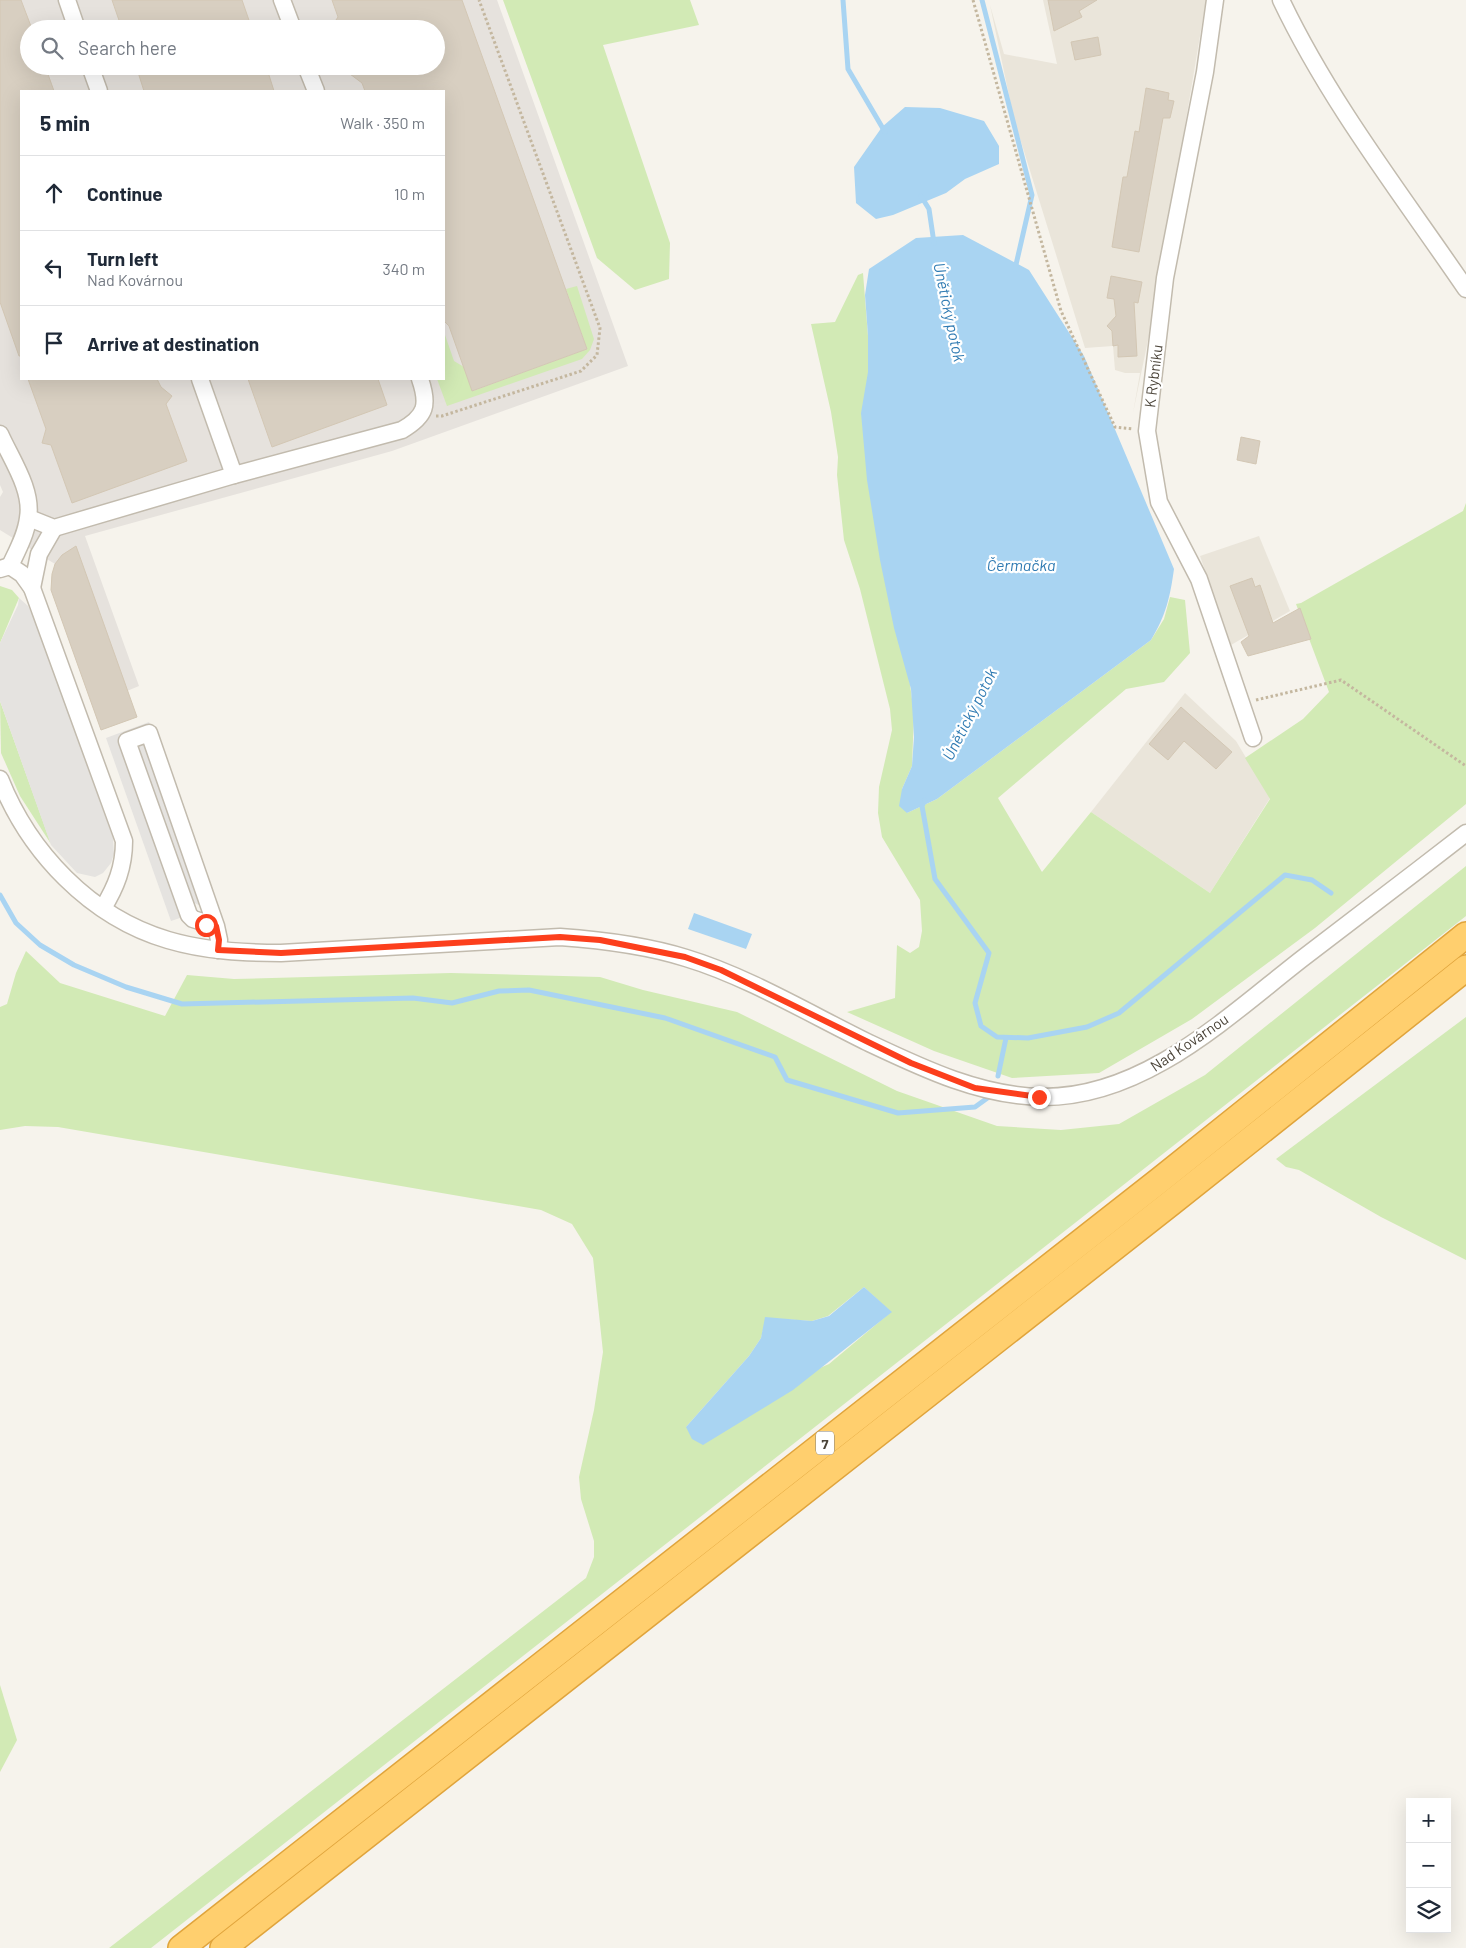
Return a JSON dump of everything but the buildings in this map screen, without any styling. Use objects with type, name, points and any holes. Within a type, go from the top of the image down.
[{"type":"highway","name":"7","points":[[181,1948],[1160,1180],[1466,935]]},
{"type":"highway","name":"7","points":[[223,1948],[1172,1202],[1466,968]]},
{"type":"street","points":[[67,0],[74,20]]},
{"type":"street","points":[[282,0],[290,20]]},
{"type":"street","name":"K Rybníku","points":[[1215,0],[1205,72],[1165,278],[1147,431],[1159,502],[1199,580],[1253,738]]},
{"type":"street","points":[[1281,0],[1296,30],[1334,94],[1466,289]]},
{"type":"street","points":[[93,75],[99,90]]},
{"type":"street","points":[[310,75],[316,90]]},
{"type":"street","points":[[200,380],[234,475]]},
{"type":"street","points":[[29,518],[54,528],[234,475],[402,430],[415,422],[422,413],[426,395],[420,380]]},
{"type":"street","points":[[0,434],[27,494],[29,518],[21,543],[5,567],[22,574],[32,588],[124,841],[120,875],[114,891],[103,908]]},
{"type":"street","points":[[32,588],[39,554],[54,528]]},
{"type":"street","points":[[216,926],[193,920],[189,915],[127,741],[150,733],[216,926],[219,940],[218,950]]},
{"type":"street","name":"Nad Kovárnou","points":[[0,779],[19,820],[37,846],[68,880],[103,908],[149,934],[188,945],[218,950],[281,953],[560,937],[609,942],[685,957],[721,970],[911,1063],[975,1088],[1039,1097],[1075,1095],[1098,1090],[1152,1068],[1201,1037],[1466,833]]},
{"type":"path","points":[[422,413],[442,416],[581,371],[597,355],[600,328],[479,0]]},
{"type":"path","points":[[973,0],[1061,311],[1115,426],[1147,431]]},
{"type":"path","points":[[1241,703],[1341,680],[1466,766]]},
{"type":"shaded area","points":[[0,0],[497,0],[628,366],[392,451],[85,536],[139,686],[127,691],[137,717],[101,730],[51,590],[51,579],[55,564],[0,530],[0,497],[3,492],[0,485]]},
{"type":"shaded area","points":[[1043,0],[1206,0],[1154,311],[1133,413],[1140,373],[1125,373],[1115,370],[1113,346],[1085,348],[1014,119],[990,5],[1004,54],[1057,64]]},
{"type":"shaded area","points":[[1259,536],[1290,611],[1231,645],[1200,556]]},
{"type":"shaded area","points":[[19,598],[28,606],[33,616],[113,838],[114,854],[111,863],[103,873],[95,877],[77,873],[51,845],[0,701],[0,643],[18,605]]},
{"type":"shaded area","points":[[1185,693],[1236,741],[1270,798],[1210,893],[1091,812]]},
{"type":"shaded area","points":[[149,722],[215,909],[210,910],[190,901],[189,915],[171,921],[106,738]]},
{"type":"green space","points":[[503,0],[690,0],[699,25],[603,45],[670,243],[669,279],[635,290],[597,258]]},
{"type":"green space","points":[[863,273],[868,336],[868,372],[914,714],[912,766],[902,789],[907,813],[937,799],[1151,640],[1164,619],[1170,597],[1185,600],[1190,653],[1164,682],[1126,689],[998,798],[1042,872],[1091,812],[1210,893],[1270,799],[1245,758],[1303,719],[1329,692],[1296,604],[1301,603],[1463,511],[1466,503],[1466,804],[1315,928],[1192,1019],[1099,1073],[1012,1078],[934,1051],[847,1012],[895,998],[897,945],[910,953],[919,947],[922,931],[920,900],[882,837],[878,813],[879,787],[892,730],[890,709],[860,589],[844,540],[837,475],[838,457],[831,412],[811,324],[835,322],[858,275]]},
{"type":"green space","points":[[577,286],[594,339],[590,350],[582,359],[447,406],[437,380],[445,380],[445,335],[454,361],[464,367],[473,391],[587,349],[566,289]]},
{"type":"green space","points":[[0,586],[12,590],[19,598],[0,643]]},
{"type":"green space","points":[[0,701],[51,844],[20,796],[1,753]]},
{"type":"green space","points":[[1466,866],[1466,916],[151,1948],[109,1948],[586,1578],[594,1557],[594,1541],[581,1499],[579,1477],[594,1410],[603,1352],[593,1258],[572,1224],[541,1210],[58,1127],[25,1126],[0,1130],[0,1007],[7,1004],[16,973],[26,951],[60,983],[165,1016],[187,975],[234,979],[451,973],[600,977],[643,990],[737,1012],[897,1091],[997,1126],[1061,1130],[1119,1124],[1205,1075]],"holes":[[[864,1287],[891,1312],[829,1364],[686,1427],[749,1356],[761,1338],[766,1318],[812,1321],[828,1316]]]},
{"type":"green space","points":[[1466,1017],[1466,1260],[1381,1217],[1299,1170],[1286,1167],[1276,1159]]},
{"type":"green space","points":[[0,1685],[17,1740],[0,1772]]},
{"type":"water","points":[[905,107],[940,108],[984,121],[999,146],[999,164],[965,179],[946,193],[893,215],[876,219],[856,203],[854,167],[882,127]]},
{"type":"water","name":"Čermačka","points":[[963,235],[1029,270],[1084,356],[1174,569],[1167,606],[1151,640],[937,799],[907,813],[899,806],[902,789],[912,766],[914,737],[911,689],[894,628],[880,560],[867,480],[861,413],[868,372],[865,295],[869,269],[916,238]]},
{"type":"water","points":[[694,913],[752,934],[746,949],[688,929]]},
{"type":"water","points":[[864,1287],[892,1312],[793,1390],[703,1445],[692,1439],[686,1427],[749,1356],[761,1338],[765,1317],[812,1321],[829,1316]]},
{"type":"waterway","name":"Únětický potok","points":[[843,0],[848,69],[885,132]]},
{"type":"waterway","points":[[982,0],[1032,195],[1015,269]]},
{"type":"waterway","name":"Únětický potok","points":[[921,196],[929,209],[934,243]]},
{"type":"waterway","name":"Únětický potok","points":[[925,800],[922,806],[935,879],[989,953],[975,1003],[981,1026],[997,1037],[1028,1038],[1087,1027],[1119,1013],[1285,875],[1312,880],[1331,893]]},
{"type":"waterway","points":[[0,895],[16,923],[40,945],[74,965],[126,987],[182,1004],[413,998],[452,1003],[499,991],[529,990],[665,1018],[775,1057],[787,1080],[898,1113],[975,1107],[993,1094]]},
{"type":"waterway","points":[[998,1076],[1006,1038]]},
{"type":"route","points":[[206,925],[216,926],[219,940],[218,950],[247,953],[281,953],[560,937],[600,940],[647,948],[685,957],[721,970],[911,1063],[975,1088],[1039,1097]]}]
